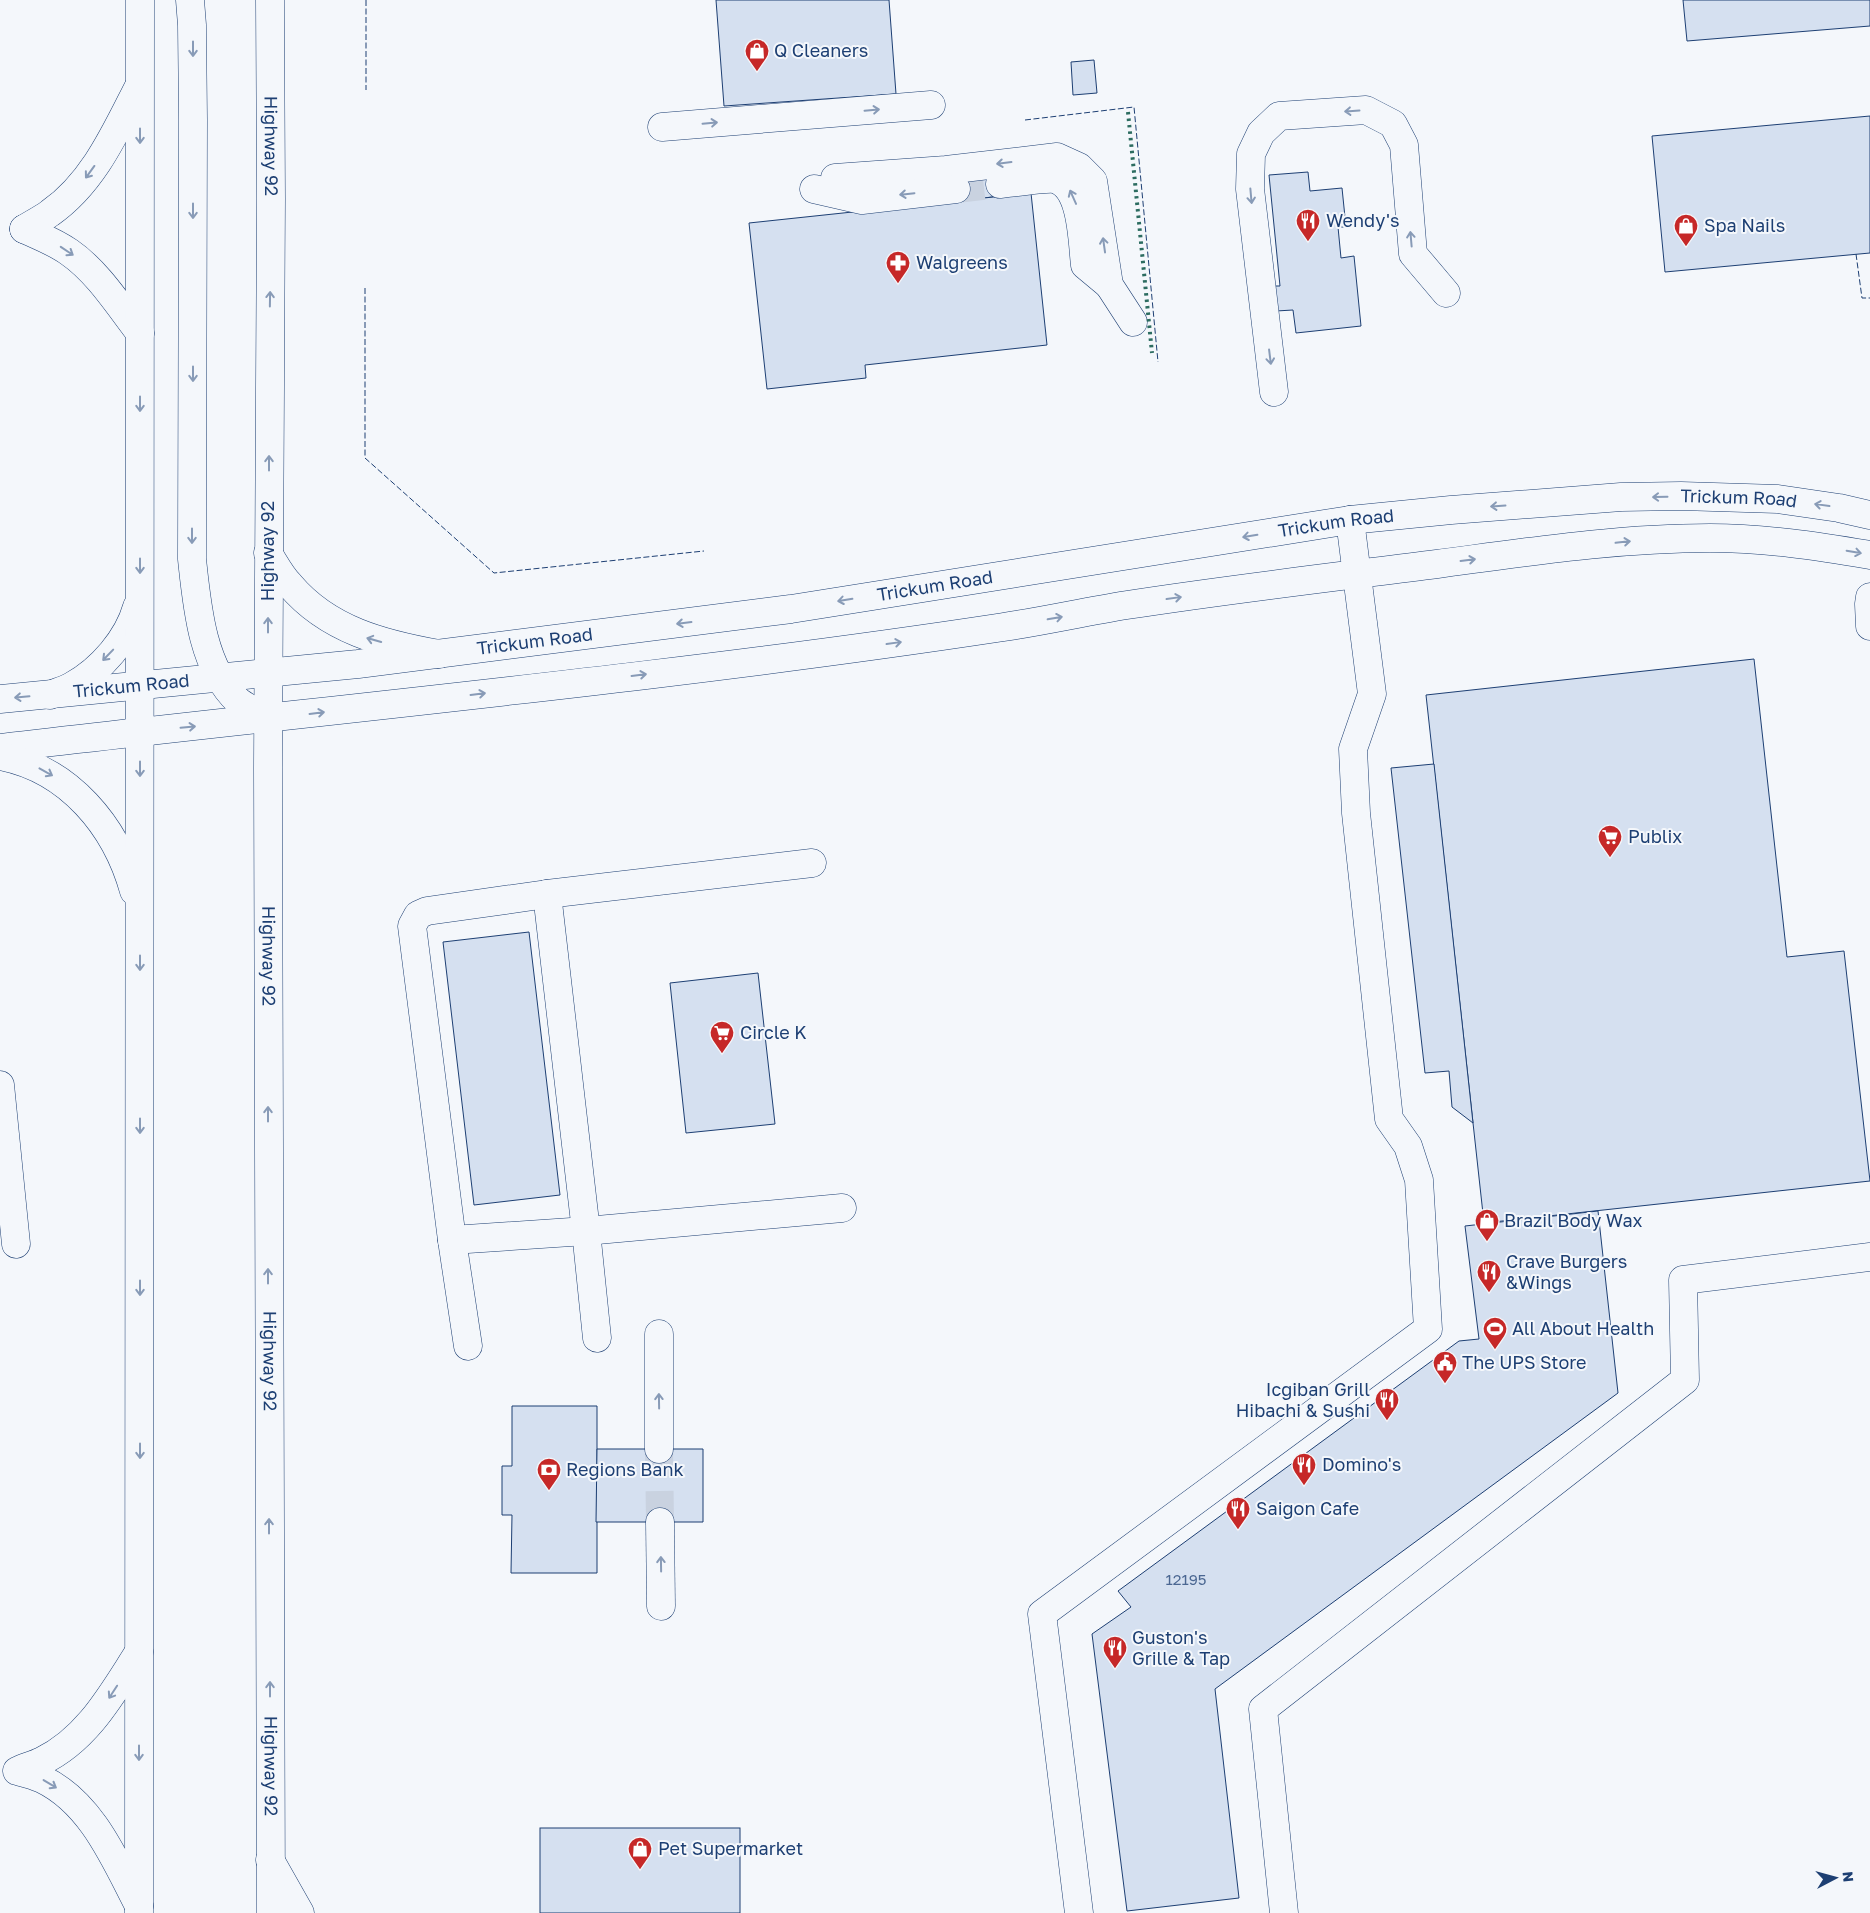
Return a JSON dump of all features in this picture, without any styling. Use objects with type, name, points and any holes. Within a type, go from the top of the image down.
[{"type":"main road","points":[[139,1910],[140,0]]},
{"type":"main road","points":[[190,0],[193,120],[192,560],[197,608],[207,646],[220,678],[239,701],[268,719]]},
{"type":"main road","name":"Highway 92","points":[[270,0],[271,198],[268,719],[271,1913]]},
{"type":"main road","points":[[140,84],[98,162],[82,184],[50,213],[24,229],[50,240],[82,262],[102,284],[140,333]]},
{"type":"main road","points":[[662,127],[931,105]]},
{"type":"main road","points":[[1274,392],[1250,189],[1251,154],[1261,133],[1279,116],[1366,110],[1393,124],[1404,146],[1413,254],[1446,293]]},
{"type":"main road","points":[[956,189],[862,200],[825,184],[1057,157],[1079,167],[1093,181],[1109,285]]},
{"type":"main road","points":[[1000,184],[1054,179],[1069,188],[1078,208],[1085,265],[1109,285],[1133,322]]},
{"type":"main road","name":"Trickum Road","points":[[0,699],[268,674],[791,609],[1350,520],[1588,500],[1681,496],[1778,500],[1839,508],[1870,515]]},
{"type":"main road","points":[[1079,1913],[1042,1614],[1428,1329],[1419,1180],[1408,1146],[1389,1120],[1356,814],[1353,749],[1372,694],[1350,520]]},
{"type":"main road","points":[[0,748],[140,731],[268,719],[794,657],[1002,627],[1126,605],[1634,540],[1712,538],[1777,541],[1870,555]]},
{"type":"main road","points":[[268,553],[288,584],[305,602],[338,625],[402,648],[439,654]]},
{"type":"main road","points":[[1870,597],[1868,604],[1870,626]]},
{"type":"main road","points":[[50,695],[72,686],[111,654],[135,616],[140,598]]},
{"type":"main road","points":[[0,756],[14,759],[45,771],[73,790],[96,815],[114,842],[128,872],[140,914]]},
{"type":"main road","points":[[468,1346],[452,1240],[412,926],[418,916],[427,911],[547,894],[812,863]]},
{"type":"main road","points":[[547,894],[597,1338]]},
{"type":"main road","points":[[0,1085],[16,1244]]},
{"type":"main road","points":[[452,1240],[586,1231],[842,1208]]},
{"type":"main road","points":[[1284,1913],[1263,1709],[1685,1380],[1682,1280],[1870,1257]]},
{"type":"main road","points":[[659,1334],[659,1449]]},
{"type":"main road","points":[[660,1522],[662,1606]]},
{"type":"main road","points":[[8,1771],[43,1760],[67,1745],[100,1711],[139,1652]]},
{"type":"main road","points":[[8,1771],[42,1779],[76,1803],[93,1824],[113,1855],[139,1910]]},
{"type":"main road","points":[[270,1860],[300,1913]]},
{"type":"building","points":[[716,0],[889,0],[896,94],[724,106]]},
{"type":"building","points":[[1683,0],[1870,0],[1870,26],[1687,41]]},
{"type":"building","points":[[1094,60],[1097,93],[1073,95],[1071,62]]},
{"type":"building","points":[[1870,116],[1870,253],[1665,272],[1652,136]]},
{"type":"building","points":[[998,162],[1001,196],[957,201],[953,167]]},
{"type":"building","name":"Wendy's","points":[[1308,172],[1310,191],[1342,188],[1346,227],[1338,227],[1341,258],[1354,256],[1361,326],[1296,333],[1293,310],[1276,311],[1273,286],[1280,286],[1269,175]]},
{"type":"building","name":"Walgreens","points":[[1031,193],[1047,345],[865,365],[866,378],[767,389],[749,223]]},
{"type":"building","name":"Publix","points":[[1754,659],[1787,957],[1844,951],[1870,1181],[1484,1223],[1426,695]]},
{"type":"building","points":[[1434,764],[1473,1123],[1452,1107],[1449,1071],[1425,1073],[1391,768]]},
{"type":"building","points":[[529,932],[560,1195],[474,1205],[443,942]]},
{"type":"building","name":"Circle K","points":[[758,973],[775,1124],[686,1133],[670,983]]},
{"type":"building","points":[[1598,1211],[1618,1393],[1215,1689],[1239,1898],[1127,1911],[1092,1634],[1131,1607],[1118,1591],[1459,1341],[1479,1339],[1465,1226]]},
{"type":"building","name":"Regions Bank","points":[[512,1406],[597,1406],[597,1573],[511,1573],[512,1515],[502,1515],[502,1466],[512,1466]]},
{"type":"building","points":[[597,1449],[703,1449],[703,1522],[596,1522]]},
{"type":"building","name":"Pet Supermarket","points":[[540,1828],[740,1828],[740,1913],[540,1913]]},
{"type":"tunnel","points":[[956,189],[1000,184]]},
{"type":"tunnel","points":[[659,1449],[660,1522]]},
{"type":"hedge","points":[[1128,112],[1152,353]]},
{"type":"fence","points":[[366,0],[366,90]]},
{"type":"fence","points":[[1025,120],[1134,107],[1158,362]]},
{"type":"fence","points":[[1856,254],[1862,298],[1870,298]]},
{"type":"fence","points":[[365,288],[365,458],[494,573],[704,551]]},
{"type":"place","name":"Q Cleaners","points":[[757,72]]},
{"type":"place","name":"Wendy's","points":[[1308,242]]},
{"type":"place","name":"Spa Nails","points":[[1686,247]]},
{"type":"place","name":"Walgreens","points":[[898,284]]},
{"type":"place","name":"Publix","points":[[1610,858]]},
{"type":"place","name":"Circle K","points":[[722,1054]]},
{"type":"place","name":"Brazil Body Wax","points":[[1487,1242]]},
{"type":"place","name":"Crave Burgers &Wings","points":[[1489,1293]]},
{"type":"place","name":"All About Health","points":[[1495,1350]]},
{"type":"place","name":"The UPS Store","points":[[1445,1384]]},
{"type":"place","name":"Icgiban Grill Hibachi & Sushi","points":[[1387,1421]]},
{"type":"place","name":"Domino's","points":[[1304,1486]]},
{"type":"place","name":"Regions Bank","points":[[549,1491]]},
{"type":"place","name":"Saigon Cafe","points":[[1238,1530]]},
{"type":"place","name":"Guston's Grille & Tap","points":[[1115,1669]]},
{"type":"place","name":"Pet Supermarket","points":[[640,1870]]}]
